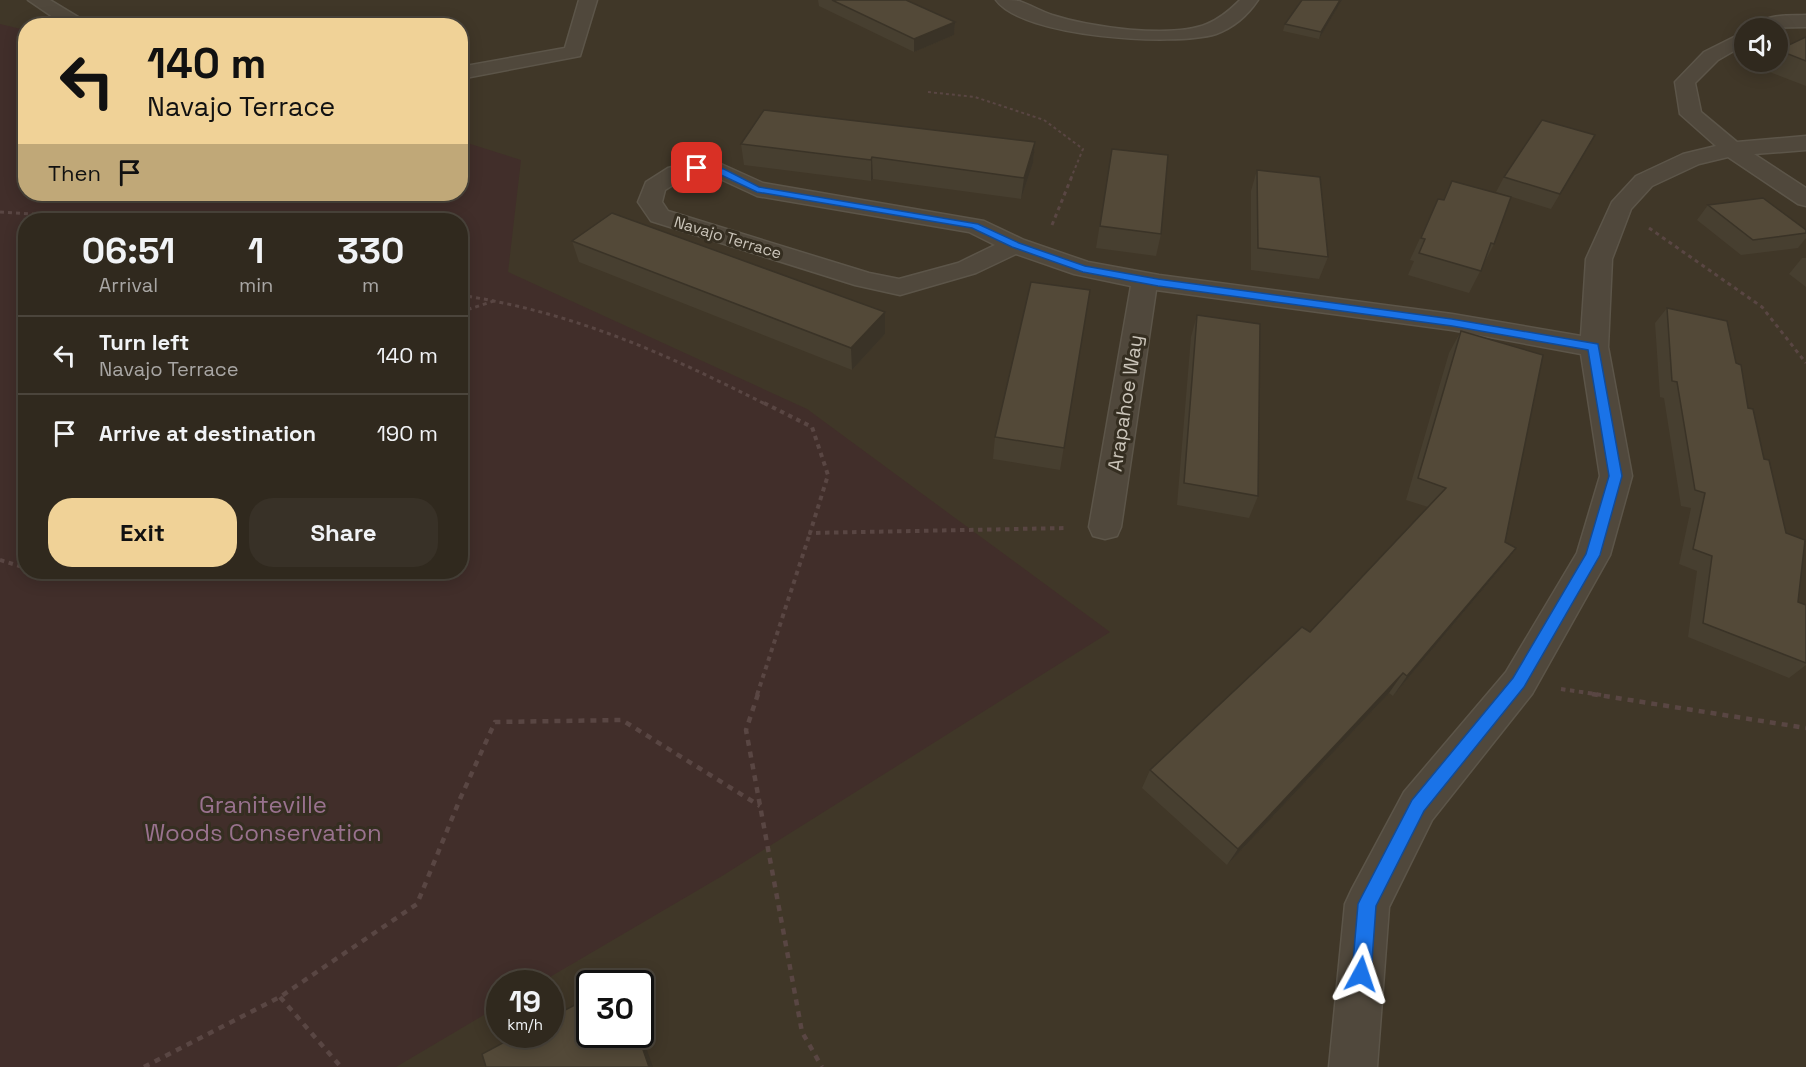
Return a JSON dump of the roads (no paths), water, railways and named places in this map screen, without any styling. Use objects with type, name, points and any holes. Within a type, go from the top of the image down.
[{"type":"street","points":[[37,0],[67,18]]},
{"type":"street","points":[[468,72],[573,52],[588,0]]},
{"type":"street","points":[[1005,0],[1044,20],[1079,27],[1148,34],[1195,33],[1211,30],[1226,22],[1249,0]]},
{"type":"street","points":[[1788,22],[1806,21]]},
{"type":"street","points":[[1734,43],[1711,56],[1684,82],[1691,114],[1732,149],[1806,199]]},
{"type":"street","points":[[1353,1067],[1367,904],[1418,806],[1519,682],[1593,555],[1616,476],[1593,347],[1599,259],[1620,207],[1644,180],[1691,159],[1732,149],[1806,143]]},
{"type":"street","name":"Navajo Terrace","points":[[1016,245],[967,268],[900,287],[864,280],[659,216],[650,202],[654,187],[676,173],[697,168],[721,171],[757,189],[975,226],[1016,245],[1083,268],[1145,280],[1452,322],[1593,347]]},
{"type":"street","name":"Arapahoe Way","points":[[1105,527],[1145,280]]},
{"type":"park label","name":"Graniteville Woods Conservation","points":[[263,819]]}]
